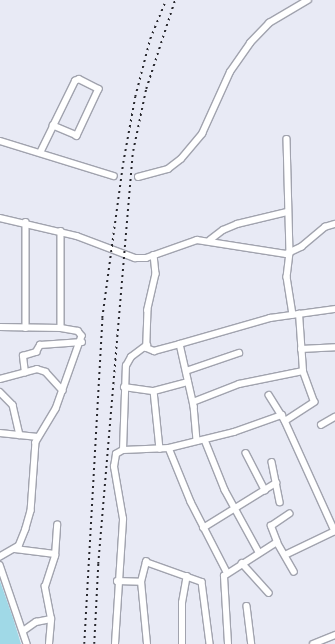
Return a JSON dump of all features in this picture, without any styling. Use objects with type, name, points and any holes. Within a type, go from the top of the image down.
[{"type":"street","points":[[138,177],[168,169],[182,159],[202,134],[230,72],[250,43],[269,23],[308,0]]},
{"type":"street","points":[[40,153],[75,80],[79,79],[99,90],[77,136],[53,126]]},
{"type":"street","points":[[115,644],[117,581],[123,519],[114,457],[123,450],[160,449],[205,440],[284,418],[314,402],[303,371],[296,315],[287,277],[290,253],[287,212],[287,139]]},
{"type":"street","points":[[0,141],[114,176]]},
{"type":"street","points":[[210,240],[233,225],[287,212]]},
{"type":"street","points":[[0,218],[26,222],[61,231],[122,255],[135,258],[154,255],[187,242],[210,240],[280,254],[290,253],[325,227],[335,224]]},
{"type":"street","points":[[26,222],[26,328]]},
{"type":"street","points":[[61,231],[61,328]]},
{"type":"street","points":[[154,255],[156,274],[149,302],[147,345],[151,351],[254,322],[335,309]]},
{"type":"street","points":[[0,327],[61,328],[81,333],[82,342],[50,422],[38,437],[31,512],[26,529],[15,549],[0,557]]},
{"type":"street","points":[[25,373],[23,356],[36,352],[40,345],[82,342]]},
{"type":"street","points":[[180,344],[193,402],[197,441]]},
{"type":"street","points":[[123,450],[124,387],[128,361],[147,345]]},
{"type":"street","points":[[301,349],[335,347]]},
{"type":"street","points":[[186,372],[239,353]]},
{"type":"street","points":[[0,378],[42,370],[63,391]]},
{"type":"street","points":[[193,402],[239,384],[303,371]]},
{"type":"street","points":[[124,387],[154,391],[188,382]]},
{"type":"street","points":[[154,391],[160,449]]},
{"type":"street","points":[[0,392],[13,405],[20,435]]},
{"type":"street","points":[[269,395],[284,418],[335,531],[285,556]]},
{"type":"street","points":[[321,425],[335,417]]},
{"type":"street","points":[[0,433],[38,437]]},
{"type":"street","points":[[205,440],[235,508],[259,552]]},
{"type":"street","points":[[168,448],[203,528],[227,572]]},
{"type":"street","points":[[246,453],[265,490]]},
{"type":"street","points":[[272,462],[280,502]]},
{"type":"street","points":[[203,528],[276,483]]},
{"type":"street","points":[[289,514],[271,526],[277,542],[294,570]]},
{"type":"street","points":[[49,644],[51,619],[44,586],[55,554],[57,525]]},
{"type":"street","points":[[228,644],[223,594],[223,578],[227,572],[277,542]]},
{"type":"street","points":[[15,549],[55,554]]},
{"type":"street","points":[[147,644],[141,582],[146,562],[187,576],[204,585],[210,644]]},
{"type":"street","points":[[242,563],[269,593]]},
{"type":"street","points":[[0,565],[27,644]]},
{"type":"street","points":[[182,644],[182,609],[187,576]]},
{"type":"street","points":[[117,581],[141,582]]},
{"type":"street","points":[[247,606],[252,644]]},
{"type":"street","points":[[23,631],[40,621],[51,619]]},
{"type":"street","points":[[313,644],[335,635]]},
{"type":"water","points":[[0,581],[13,618],[21,644],[0,644]]},
{"type":"railway","points":[[84,644],[102,318],[123,163],[135,97],[150,39],[166,0]]},
{"type":"railway","points":[[94,644],[98,564],[133,151],[146,89],[175,0]]}]
